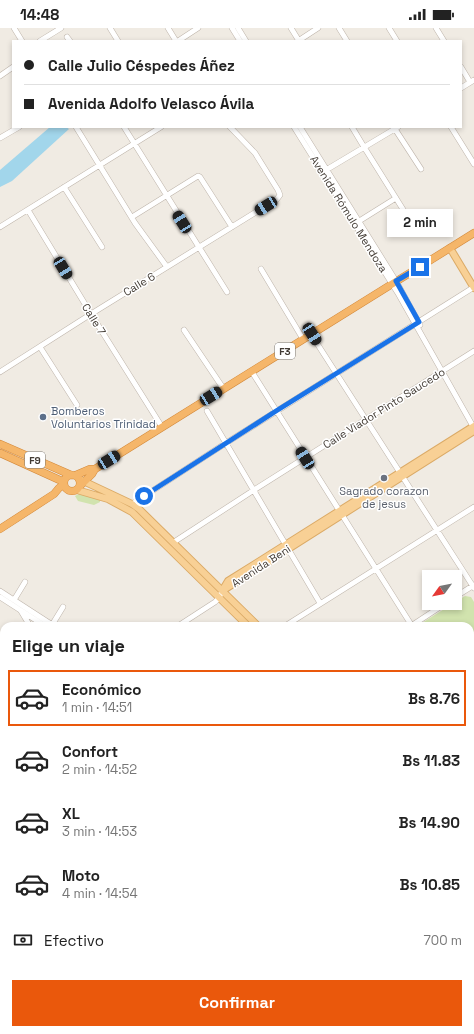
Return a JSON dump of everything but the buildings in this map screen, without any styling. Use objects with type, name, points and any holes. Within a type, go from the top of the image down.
[{"type":"highway","name":"F3","points":[[78,481],[90,469],[95,469],[474,233]]},
{"type":"highway","name":"F9","points":[[0,444],[78,481],[72,491],[50,476],[0,453]]},
{"type":"highway","name":"F3","points":[[78,481],[92,474],[95,469]]},
{"type":"highway","points":[[50,476],[56,486],[56,491],[54,494]]},
{"type":"highway","points":[[0,529],[54,494],[59,488],[65,485],[66,477],[78,481]]},
{"type":"main road","points":[[450,248],[474,287]]},
{"type":"main road","name":"Avenida Beni","points":[[222,591],[228,581],[286,547],[474,427]]},
{"type":"main road","points":[[78,481],[132,504],[174,542],[254,622]]},
{"type":"main road","points":[[78,481],[132,512],[244,622]]},
{"type":"street","points":[[14,28],[21,40]]},
{"type":"street","points":[[42,40],[61,28]]},
{"type":"street","points":[[110,28],[117,40]]},
{"type":"street","points":[[168,28],[176,40]]},
{"type":"street","points":[[179,40],[198,28]]},
{"type":"street","points":[[232,28],[239,40]]},
{"type":"street","points":[[238,28],[245,40]]},
{"type":"street","points":[[291,28],[297,40]]},
{"type":"street","points":[[300,40],[318,28]]},
{"type":"street","points":[[339,28],[346,40]]},
{"type":"street","points":[[388,28],[396,40]]},
{"type":"street","points":[[436,28],[443,40]]},
{"type":"street","points":[[462,68],[472,81],[462,87]]},
{"type":"street","points":[[0,76],[12,69]]},
{"type":"street","points":[[0,138],[16,128]]},
{"type":"street","points":[[77,128],[132,217],[167,267]]},
{"type":"street","points":[[125,128],[227,292]]},
{"type":"street","points":[[0,227],[159,128]]},
{"type":"street","name":"Calle 6","points":[[0,372],[279,197],[280,194],[278,190],[255,153],[231,128]]},
{"type":"street","name":"Avenida Rómulo Mendoza","points":[[295,128],[394,283],[474,427]]},
{"type":"street","name":"Avenida Rómulo Mendoza","points":[[301,128],[356,223]]},
{"type":"street","points":[[353,128],[410,219]]},
{"type":"street","points":[[326,170],[396,128],[421,169]]},
{"type":"street","points":[[452,128],[474,164]]},
{"type":"street","points":[[132,217],[200,177],[232,227]]},
{"type":"street","points":[[64,187],[102,247]]},
{"type":"street","points":[[356,223],[396,198]]},
{"type":"street","name":"Calle 7","points":[[28,210],[162,427]]},
{"type":"street","points":[[261,269],[303,339]]},
{"type":"street","points":[[132,504],[276,411],[474,287]]},
{"type":"street","points":[[184,330],[223,388]]},
{"type":"street","points":[[312,334],[473,586],[462,593]]},
{"type":"street","points":[[40,347],[77,405]]},
{"type":"street","name":"Calle Viador Pinto Saucedo","points":[[174,542],[443,370],[473,354]]},
{"type":"street","points":[[252,372],[409,622]]},
{"type":"street","points":[[207,411],[320,603]]},
{"type":"street","points":[[291,622],[474,507]]},
{"type":"street","points":[[14,600],[25,582]]},
{"type":"street","points":[[0,591],[14,600],[22,608],[27,622]]},
{"type":"street","points":[[184,622],[216,602],[222,591]]},
{"type":"street","points":[[0,596],[46,622]]},
{"type":"street","points":[[55,622],[63,607]]},
{"type":"street","points":[[418,622],[436,610]]},
{"type":"street","points":[[35,622],[40,619]]},
{"type":"green space","points":[[79,494],[100,500],[100,502],[94,505],[78,501],[75,496]]},
{"type":"green space","points":[[465,596],[471,597],[474,602],[474,622],[423,622],[443,610],[462,610],[462,598]]},
{"type":"water","points":[[49,128],[69,129],[12,181],[0,187],[0,170]]},
{"type":"place","name":"Bomberos Voluntarios Trinidad","points":[[43,417]]},
{"type":"place","name":"Sagrado corazon de jesus","points":[[384,478]]},
{"type":"route","points":[[144,496],[276,411],[419,322],[396,281],[420,267]]}]
